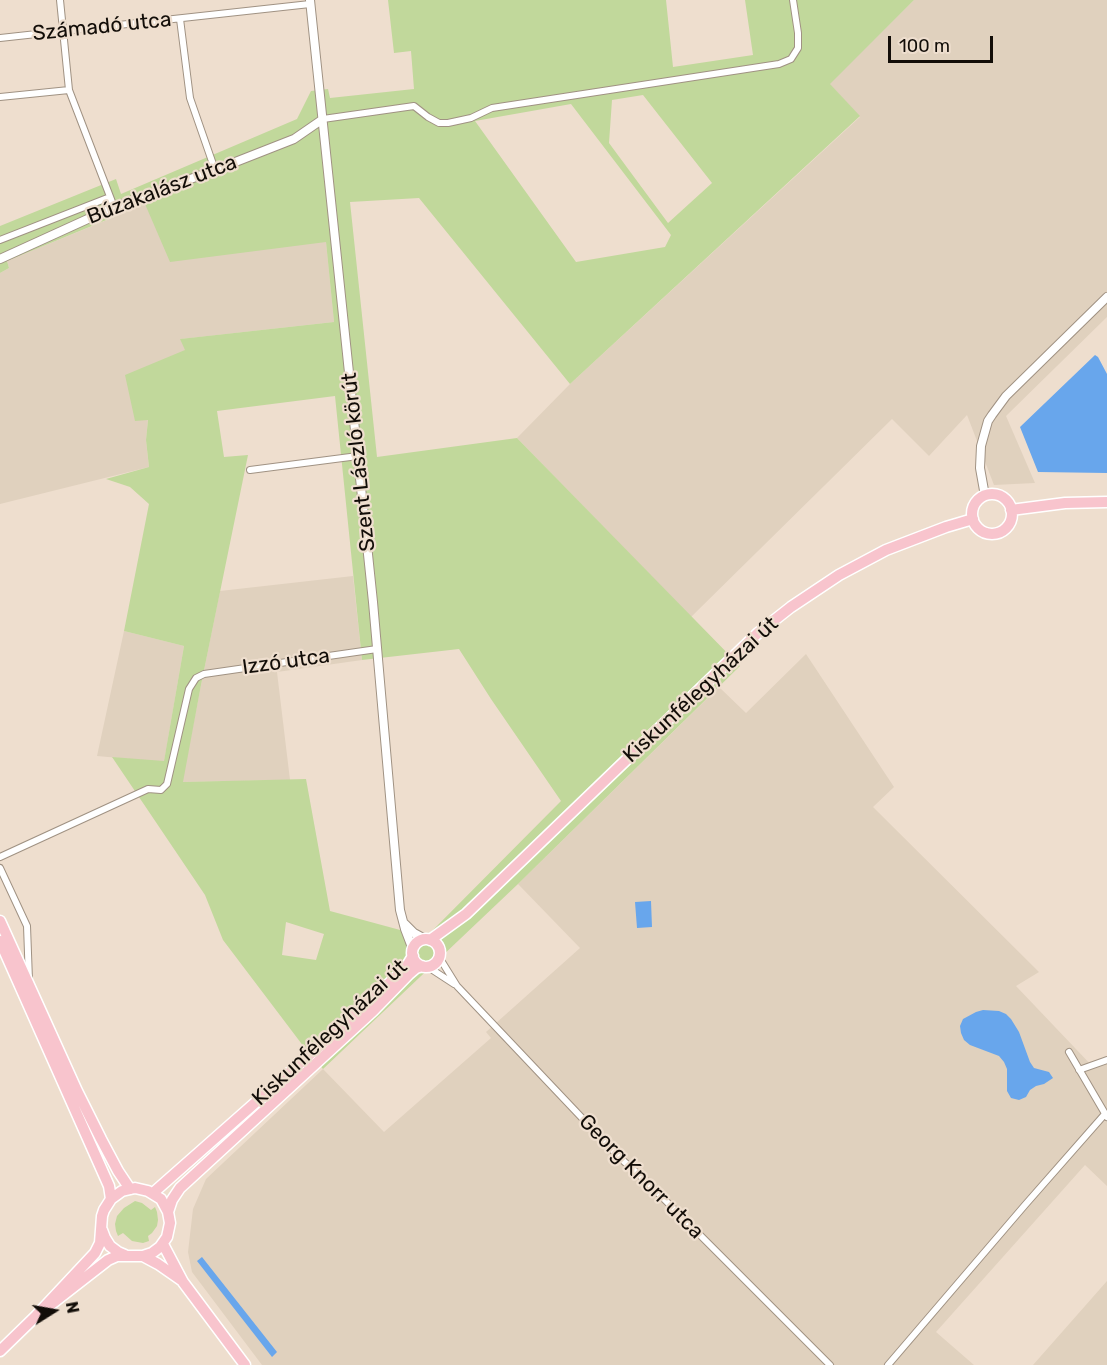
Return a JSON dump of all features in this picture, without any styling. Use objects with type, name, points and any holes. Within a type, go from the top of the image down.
[{"type":"main road","points":[[985,496],[1001,497],[1006,500],[1011,510],[1007,526],[1004,530],[994,534],[983,532],[973,519],[974,505],[985,496]]},
{"type":"main road","points":[[1011,510],[1065,503],[1107,502]]},
{"type":"main road","name":"Kiskunfélegyházai út","points":[[428,940],[466,914],[758,633],[791,607],[839,575],[886,550],[973,519]]},
{"type":"main road","name":"Kiskunfélegyházai út","points":[[439,953],[466,914]]},
{"type":"main road","points":[[0,921],[101,1140],[130,1189]]},
{"type":"main road","points":[[428,940],[436,944],[439,953],[435,963],[425,966],[416,962],[413,953],[417,943],[428,940]]},
{"type":"main road","points":[[0,941],[106,1180],[111,1199]]},
{"type":"main road","name":"Kiskunfélegyházai út","points":[[252,1114],[405,969],[413,953]]},
{"type":"main road","name":"Kiskunfélegyházai út","points":[[252,1114],[373,1011],[416,968],[425,966]]},
{"type":"main road","points":[[153,1193],[252,1114]]},
{"type":"main road","points":[[168,1212],[180,1188],[252,1114]]},
{"type":"main road","points":[[36,1316],[108,1260],[117,1256],[134,1257],[143,1256],[156,1251],[163,1244],[169,1230],[168,1212],[164,1203],[153,1193],[139,1188],[118,1193],[111,1199],[104,1210],[101,1223],[110,1246],[126,1256]]},
{"type":"main road","points":[[0,1351],[94,1253],[100,1243],[102,1230]]},
{"type":"main road","points":[[163,1244],[183,1282],[245,1365]]},
{"type":"main road","points":[[143,1256],[183,1282]]},
{"type":"street","points":[[60,0],[69,90],[114,207]]},
{"type":"street","points":[[322,120],[414,106],[439,123],[448,123],[471,118],[492,108],[779,64],[790,59],[798,48],[793,0]]},
{"type":"street","name":"Számadó utca","points":[[0,38],[180,19],[310,2]]},
{"type":"street","name":"Szent László körút","points":[[310,2],[358,456],[397,858],[400,910],[413,953]]},
{"type":"street","points":[[180,19],[189,98],[215,170]]},
{"type":"street","points":[[0,97],[69,90]]},
{"type":"street","name":"Búzakalász utca","points":[[0,259],[114,207],[294,139],[322,120]]},
{"type":"street","name":"Búzakalász utca","points":[[0,240],[110,197]]},
{"type":"street","points":[[985,496],[980,468],[981,446],[992,415],[1006,396],[1107,297]]},
{"type":"street","points":[[250,470],[358,456]]},
{"type":"street","name":"Izzó utca","points":[[0,857],[148,789],[161,790],[167,784],[189,689],[196,678],[204,674],[377,649]]},
{"type":"street","points":[[0,868],[27,926],[30,987]]},
{"type":"street","points":[[404,923],[414,933],[428,940]]},
{"type":"street","name":"Georg Knorr utca","points":[[439,953],[457,986]]},
{"type":"street","name":"Georg Knorr utca","points":[[425,966],[457,986],[619,1157],[646,1181],[830,1365]]},
{"type":"street","points":[[888,1365],[1025,1204],[1106,1115],[1069,1052]]},
{"type":"street","points":[[1080,1070],[1107,1060]]},
{"type":"shaded area","points":[[914,0],[1107,0],[1107,317],[1006,416],[1035,483],[994,485],[967,415],[929,456],[892,419],[691,617],[517,438],[570,384],[860,117],[829,84]]},
{"type":"shaded area","points":[[146,204],[326,242],[334,322],[181,339],[186,350],[148,419],[146,440],[149,467],[0,504],[0,273],[9,268],[7,261]]},
{"type":"shaded area","points":[[353,576],[362,660],[277,672],[290,780],[182,782],[220,591]]},
{"type":"shaded area","points":[[124,631],[184,646],[164,762],[97,756]]},
{"type":"shaded area","points":[[806,654],[894,787],[873,807],[1039,972],[1016,986],[1094,1068],[1107,1064],[1107,1186],[1085,1165],[936,1332],[974,1365],[262,1365],[192,1272],[188,1252],[193,1209],[206,1179],[323,1069],[384,1132],[491,1038],[486,1032],[580,948],[518,884],[719,687],[746,713]]},
{"type":"shaded area","points":[[1107,1281],[1107,1365],[1033,1365]]},
{"type":"green space","points":[[388,0],[666,0],[673,67],[753,55],[745,0],[914,0],[830,84],[860,116],[570,384],[419,198],[350,202],[377,457],[517,438],[740,666],[518,884],[323,1069],[223,940],[205,895],[112,757],[164,761],[184,646],[124,631],[149,504],[130,487],[106,479],[149,467],[146,440],[148,420],[135,421],[125,375],[185,350],[180,339],[334,322],[326,242],[170,262],[145,204],[7,261],[9,268],[0,273],[0,226],[116,179],[121,194],[297,119],[311,91],[328,89],[330,98],[414,89],[411,51],[394,53]],"holes":[[[643,95],[712,183],[668,223],[609,143],[612,100]],[[571,104],[671,235],[665,247],[576,262],[475,121]],[[335,396],[362,660],[459,649],[561,801],[426,937],[330,911],[306,779],[183,782],[248,455],[224,457],[217,411]],[[286,922],[324,934],[316,960],[282,955]]]},
{"type":"green space","points":[[135,1201],[151,1210],[155,1207],[157,1212],[157,1226],[148,1236],[149,1241],[143,1243],[132,1241],[123,1233],[118,1236],[116,1231],[117,1216]]},
{"type":"water","points":[[1095,355],[1107,374],[1107,473],[1038,472],[1020,427]]},
{"type":"water","points":[[651,901],[652,927],[637,928],[635,902]]},
{"type":"water","points":[[983,1010],[1006,1014],[1019,1032],[1034,1068],[1049,1072],[1053,1078],[1030,1090],[1026,1097],[1019,1100],[1011,1098],[1007,1091],[1007,1069],[1004,1062],[999,1056],[970,1045],[961,1033],[960,1026],[963,1019]]},
{"type":"water","points":[[202,1257],[277,1352],[272,1357],[197,1261]]}]
